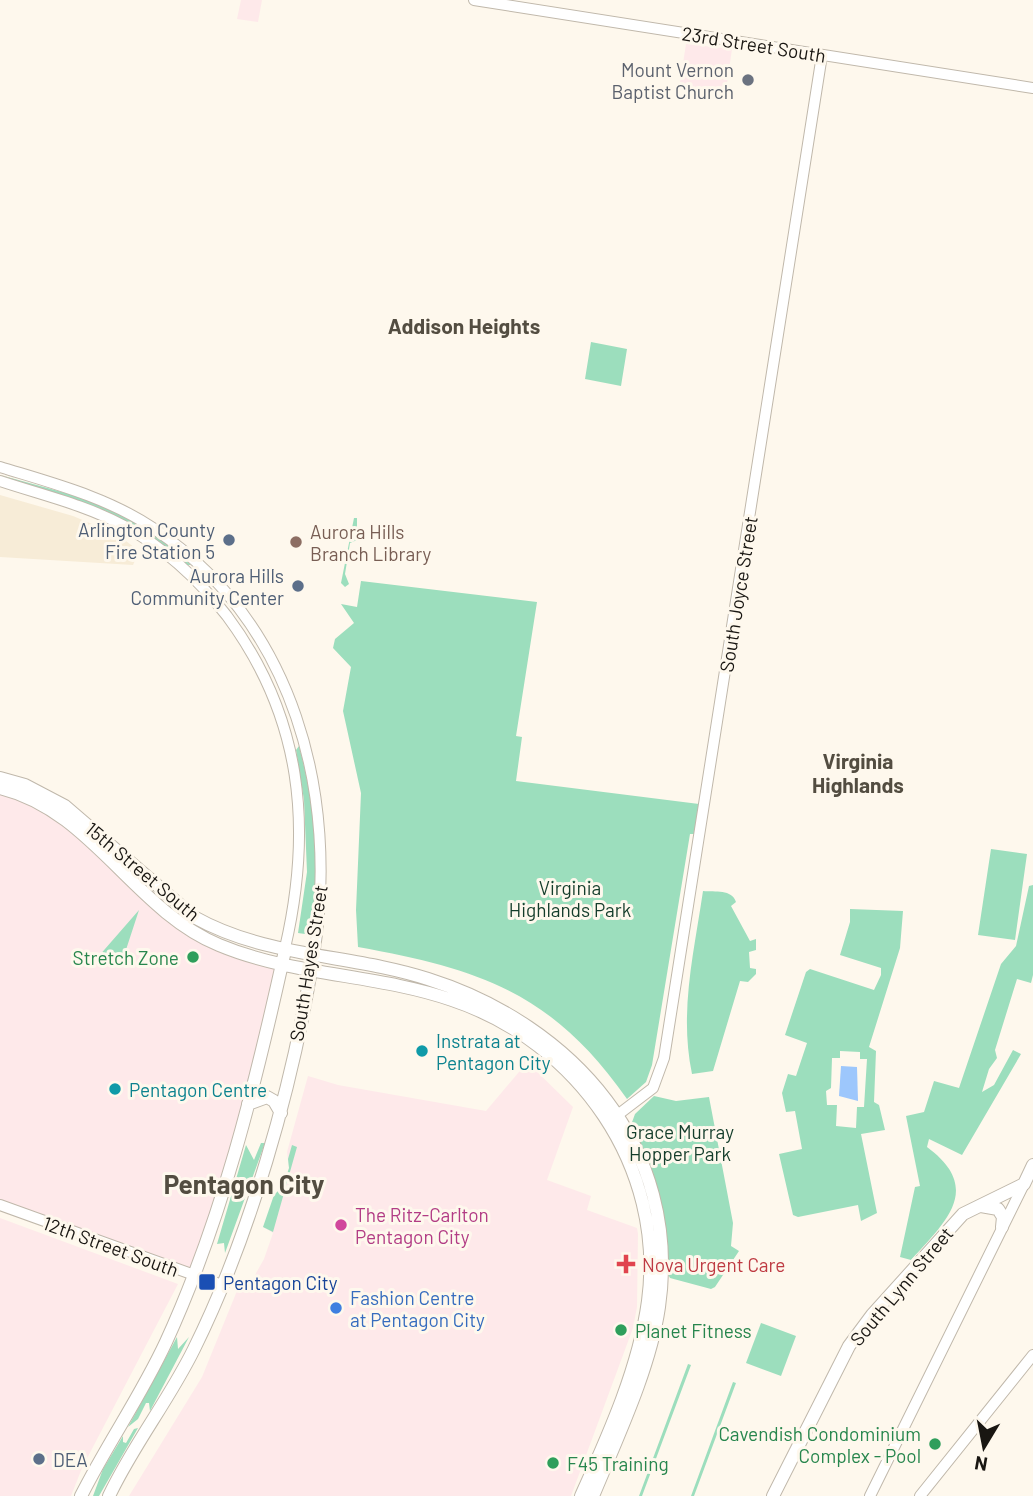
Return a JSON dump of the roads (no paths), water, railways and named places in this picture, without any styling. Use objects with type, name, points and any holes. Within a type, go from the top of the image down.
[{"type":"main road","name":"15th Street South","points":[[0,778],[33,789],[65,806],[194,917],[229,935],[314,956],[415,975],[497,1006],[529,1025],[567,1055],[602,1092],[614,1118]]},
{"type":"main road","name":"15th Street South","points":[[0,788],[29,796],[62,815],[195,933],[239,952],[311,970],[435,995],[489,1015],[561,1063],[614,1118]]},
{"type":"main road","name":"South Hayes Street","points":[[81,1496],[150,1373],[192,1276],[248,1104],[285,948]]},
{"type":"main road","name":"South Hayes Street","points":[[109,1496],[191,1356],[222,1285],[281,1113],[314,956]]},
{"type":"main road","points":[[248,1104],[256,1099],[270,1098],[281,1113]]},
{"type":"main road","points":[[581,1496],[639,1343],[650,1279],[648,1227],[643,1202],[614,1118]]},
{"type":"main road","points":[[593,1496],[652,1341],[661,1291],[660,1241],[651,1190],[637,1150],[614,1118]]},
{"type":"main road","points":[[1024,1184],[1033,1164]]},
{"type":"main road","name":"South Lynn Street","points":[[773,1496],[849,1346],[933,1245],[963,1214],[1024,1184]]},
{"type":"main road","points":[[981,1206],[999,1209],[1003,1217],[1002,1227]]},
{"type":"street","name":"23rd Street South","points":[[474,0],[1033,88]]},
{"type":"street","name":"South Joyce Street","points":[[614,1118],[653,1088],[664,1058],[822,55]]},
{"type":"street","name":"South Hayes Street","points":[[0,467],[92,496],[151,526],[218,584],[256,634],[276,668],[299,722],[318,806],[322,874],[314,956]]},
{"type":"street","name":"South Hayes Street","points":[[0,481],[89,509],[149,540],[204,588],[243,638],[264,675],[281,714],[296,777],[300,852],[285,948]]},
{"type":"street","points":[[870,1496],[1024,1184]]},
{"type":"street","name":"12th Street South","points":[[0,1205],[222,1285]]},
{"type":"street","points":[[920,1496],[1033,1355]]},
{"type":"water","points":[[841,1066],[857,1067],[858,1101],[839,1096]]},
{"type":"place","name":"Mount Vernon Baptist Church","points":[[748,80]]},
{"type":"place","name":"Arlington County Fire Station 5","points":[[229,540]]},
{"type":"place","name":"Aurora Hills Branch Library","points":[[296,542]]},
{"type":"place","name":"Aurora Hills Community Center","points":[[298,586]]},
{"type":"place","name":"Stretch Zone","points":[[193,957]]},
{"type":"place","name":"Instrata at Pentagon City","points":[[422,1051]]},
{"type":"place","name":"Pentagon Centre","points":[[115,1089]]},
{"type":"place","name":"The Ritz-Carlton Pentagon City","points":[[341,1225]]},
{"type":"place","name":"Nova Urgent Care","points":[[626,1264]]},
{"type":"place","name":"Pentagon City","points":[[207,1282]]},
{"type":"place","name":"Fashion Centre at Pentagon City","points":[[336,1308]]},
{"type":"place","name":"Planet Fitness","points":[[621,1330]]},
{"type":"place","name":"Cavendish Condominium Complex - Pool","points":[[935,1444]]},
{"type":"place","name":"DEA","points":[[39,1459]]},
{"type":"place","name":"F45 Training","points":[[553,1463]]},
{"type":"district","name":"Addison Heights","points":[[464,325]]},
{"type":"district","name":"Virginia Highlands","points":[[858,772]]},
{"type":"district","name":"Pentagon City","points":[[244,1183]]},
{"type":"park label","name":"Virginia Highlands Park","points":[[570,898]]},
{"type":"park label","name":"Grace Murray Hopper Park","points":[[680,1142]]}]
